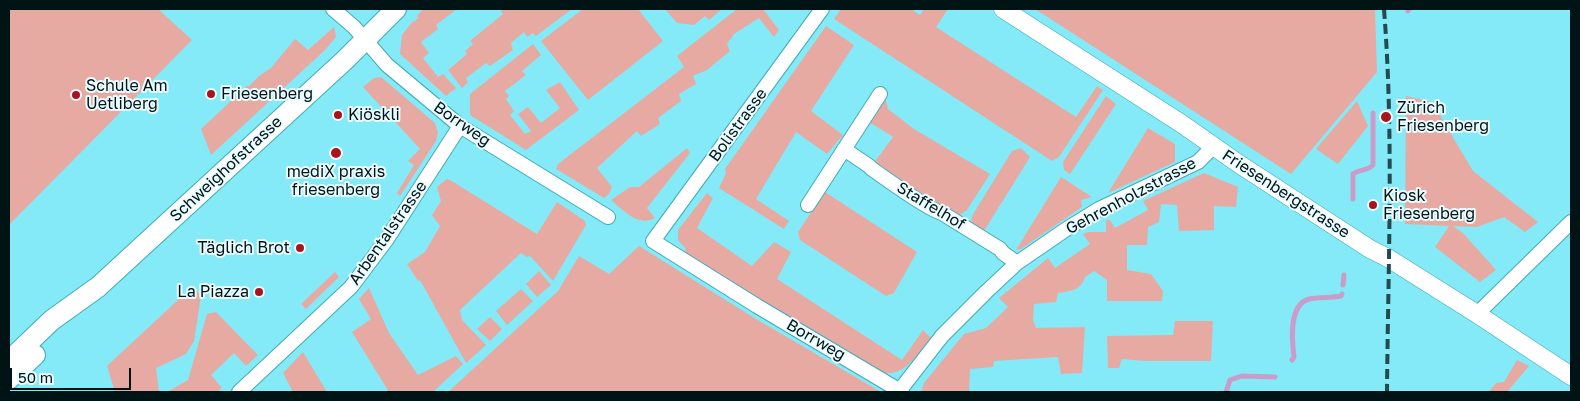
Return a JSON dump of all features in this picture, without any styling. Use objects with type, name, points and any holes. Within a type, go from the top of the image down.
[{"type":"main road","name":"Schweighofstrasse","points":[[9,361],[52,320],[98,287],[365,40],[396,9]]},
{"type":"main road","name":"Schweighofstrasse","points":[[9,380],[61,331],[98,287]]},
{"type":"street","name":"Borrweg","points":[[333,9],[354,27],[387,65],[460,126],[608,217]]},
{"type":"street","name":"Bolistrasse","points":[[653,241],[822,9]]},
{"type":"street","name":"Friesenbergstrasse","points":[[1003,9],[1182,124],[1213,147],[1477,314],[1571,376]]},
{"type":"street","points":[[808,205],[880,94]]},
{"type":"street","name":"Arbentalstrasse","points":[[240,392],[351,287],[387,239],[460,126]]},
{"type":"street","name":"Gehrenholzstrasse","points":[[901,391],[942,336],[1017,263],[1065,230],[1099,210],[1198,162],[1213,147]]},
{"type":"street","name":"Staffelhof","points":[[844,149],[872,170],[1000,249],[1017,263]]},
{"type":"street","points":[[1477,314],[1571,222]]},
{"type":"street","name":"Borrweg","points":[[653,241],[757,306],[901,391]]},
{"type":"shaded area","name":"Schule Am Uetliberg","points":[[9,9],[158,9],[192,40],[9,225]]},
{"type":"shaded area","points":[[423,9],[457,9],[436,25],[438,29],[421,42],[429,53],[423,58],[438,77],[443,74],[456,88],[446,96],[400,54],[402,35],[413,21],[418,18],[417,16]]},
{"type":"shaded area","points":[[503,9],[572,9],[536,36],[533,33],[527,37],[524,32],[511,43],[513,50],[490,66],[486,63],[466,78],[468,82],[462,88],[448,70],[467,54],[465,51],[473,44],[470,41],[503,14],[501,11]]},
{"type":"shaded area","points":[[583,9],[638,9],[663,41],[588,100],[541,41]]},
{"type":"shaded area","points":[[665,9],[722,9],[709,20],[705,16],[694,25],[677,23]]},
{"type":"shaded area","points":[[737,9],[763,9],[779,30],[774,37],[759,18],[734,34],[727,44],[730,51],[707,70],[693,76],[696,84],[679,94],[681,101],[658,118],[660,124],[641,136],[637,131],[597,168],[612,187],[609,194],[604,198],[556,169],[558,164],[684,67],[677,56]]},
{"type":"shaded area","points":[[841,9],[911,9],[920,15],[924,9],[948,9],[936,27],[1076,117],[1097,86],[1103,90],[1059,157],[1052,161],[834,19]]},
{"type":"shaded area","points":[[1035,9],[1375,9],[1377,72],[1291,174]]},
{"type":"shaded area","points":[[826,26],[854,45],[811,111],[843,135],[827,154],[796,132],[756,199],[789,221],[784,229],[719,188],[726,173],[725,169]]},
{"type":"shaded area","points":[[334,27],[336,37],[325,50],[211,155],[201,129],[247,86],[271,68],[295,39],[308,50]]},
{"type":"shaded area","points":[[533,44],[541,55],[522,71],[526,75],[505,91],[509,96],[506,99],[514,111],[510,115],[525,134],[531,131],[518,114],[528,107],[541,123],[560,108],[546,90],[560,82],[579,110],[526,150],[470,115],[470,94]]},
{"type":"shaded area","points":[[381,77],[435,123],[438,133],[436,141],[400,196],[397,193],[414,165],[408,161],[420,149],[363,87],[374,78]]},
{"type":"shaded area","points":[[1106,96],[1116,104],[1070,174],[1064,170],[1063,162]]},
{"type":"shaded area","points":[[1406,96],[1432,102],[1473,171],[1538,222],[1525,232],[1504,217],[1477,227],[1453,226],[1463,233],[1496,270],[1480,282],[1435,247],[1449,226],[1405,224]]},
{"type":"shaded area","points":[[885,98],[888,109],[914,129],[990,174],[967,210],[960,215],[941,206],[878,165],[876,160],[893,137],[869,122]]},
{"type":"shaded area","points":[[1357,101],[1368,126],[1338,164],[1316,149]]},
{"type":"shaded area","points":[[1148,128],[1175,144],[1175,162],[1108,193]]},
{"type":"shaded area","points":[[687,148],[690,153],[647,208],[655,218],[643,221],[637,219],[626,213],[611,200],[630,187],[639,187]]},
{"type":"shaded area","points":[[1021,148],[1030,157],[984,231],[971,224],[972,216],[1012,151]]},
{"type":"shaded area","points":[[1204,173],[1238,187],[1236,207],[1214,206],[1214,230],[1179,231],[1177,205],[1161,204],[1159,222],[1148,227],[1147,245],[1127,245],[1127,270],[1151,274],[1163,291],[1162,301],[1107,301],[1107,280],[1094,271],[1085,277],[1078,288],[1058,293],[1056,302],[1034,304],[1033,320],[1036,328],[1085,327],[1082,373],[1061,374],[1058,357],[994,361],[993,367],[970,369],[969,392],[921,392],[924,383],[964,334],[986,328],[1008,307],[999,298],[1048,258],[1055,268],[1090,244],[1083,234],[1088,232],[1106,232],[1106,220],[1110,220],[1115,228],[1148,210],[1143,201]]},
{"type":"shaded area","points":[[1061,177],[1092,197],[1081,200],[1082,207],[1021,249],[1016,250]]},
{"type":"shaded area","points":[[447,179],[537,234],[557,202],[585,221],[586,225],[553,281],[530,256],[527,257],[521,253],[460,310],[462,320],[486,345],[466,363],[420,280],[418,281],[407,264],[425,252],[440,226],[432,215],[441,201],[437,187]]},
{"type":"shaded area","points":[[825,192],[917,252],[894,293],[886,296],[800,240],[798,232]]},
{"type":"shaded area","points":[[707,193],[713,198],[697,228],[752,266],[774,242],[791,252],[777,279],[902,360],[923,330],[931,338],[907,366],[895,372],[885,372],[778,313],[684,254],[686,249],[678,240],[678,230]]},
{"type":"shaded area","points":[[639,246],[756,319],[881,392],[448,392],[558,291],[579,256],[609,274]]},
{"type":"shaded area","points":[[539,271],[551,285],[537,297],[526,284]]},
{"type":"shaded area","points":[[335,272],[339,277],[306,309],[301,304]]},
{"type":"shaded area","points":[[193,286],[201,296],[194,341],[186,354],[156,368],[159,392],[115,392],[107,366]]},
{"type":"shaded area","points":[[369,288],[389,333],[418,375],[456,356],[463,364],[433,392],[389,392],[352,332],[371,319],[359,299]]},
{"type":"shaded area","points":[[521,289],[533,301],[507,325],[496,311]]},
{"type":"shaded area","points":[[216,312],[258,355],[246,366],[234,353],[211,375],[222,388],[217,392],[167,392],[188,380],[207,314]]},
{"type":"shaded area","points":[[490,317],[502,329],[490,341],[477,329]]},
{"type":"shaded area","points":[[1175,321],[1213,321],[1211,361],[1144,361],[1122,359],[1119,368],[1108,368],[1107,336],[1173,335]]},
{"type":"shaded area","points":[[303,352],[327,392],[293,392],[283,373]]},
{"type":"shaded area","points":[[1517,360],[1529,366],[1507,392],[1489,392],[1496,383],[1504,382]]},
{"type":"waterway","points":[[1353,199],[1353,174],[1373,165],[1373,113]]},
{"type":"waterway","points":[[1343,285],[1344,275]]},
{"type":"waterway","points":[[1292,360],[1294,357],[1293,324],[1298,308],[1309,299],[1337,297],[1342,294]]},
{"type":"waterway","points":[[1226,392],[1230,380],[1242,376],[1275,377]]},
{"type":"railway","points":[[1384,9],[1390,153],[1387,392]]},
{"type":"place","name":"Friesenberg","points":[[211,94]]},
{"type":"place","name":"Schule Am Uetliberg","points":[[76,95]]},
{"type":"place","name":"Kiöskli","points":[[338,115]]},
{"type":"place","name":"Zürich Friesenberg","points":[[1386,117]]},
{"type":"place","name":"mediX praxis friesenberg","points":[[336,153]]},
{"type":"place","name":"Kiosk Friesenberg","points":[[1373,205]]},
{"type":"place","name":"Täglich Brot","points":[[300,248]]},
{"type":"place","name":"La Piazza","points":[[259,292]]}]
